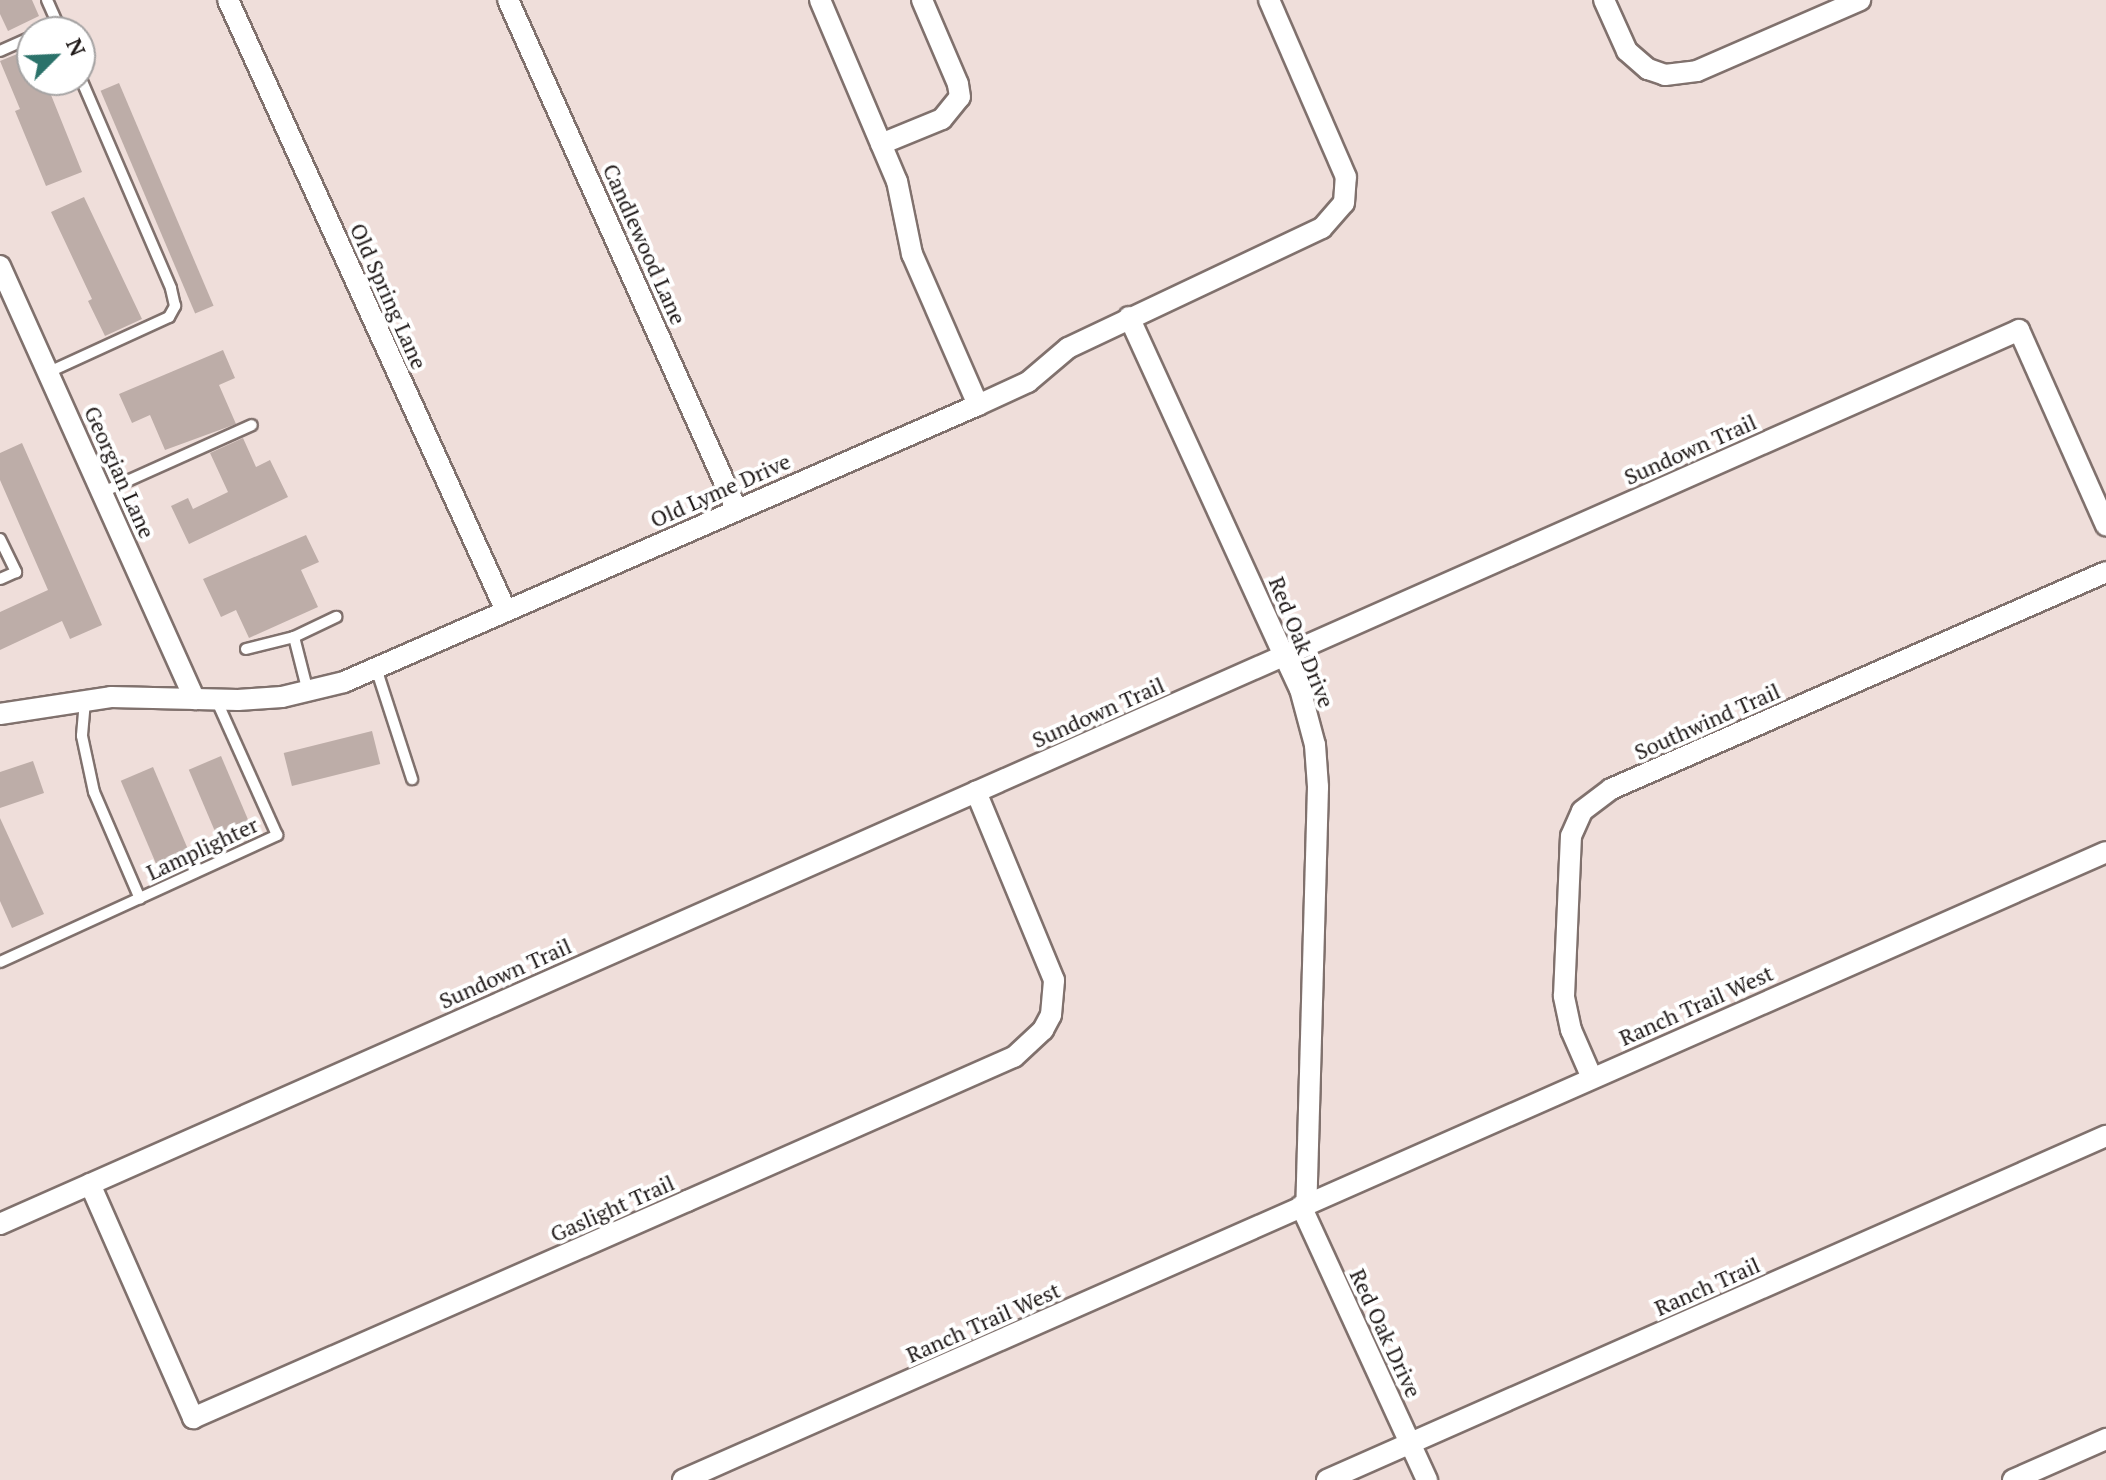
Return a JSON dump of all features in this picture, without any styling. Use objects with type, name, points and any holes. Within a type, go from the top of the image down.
[{"type":"street","name":"Old Spring Lane","points":[[228,0],[506,611]]},
{"type":"street","name":"Candlewood Lane","points":[[508,0],[736,508]]},
{"type":"street","points":[[820,0],[897,181],[912,254],[978,405]]},
{"type":"street","points":[[881,144],[942,119],[960,97],[958,84],[922,0]]},
{"type":"street","name":"Old Lyme Drive","points":[[0,714],[85,699],[152,696],[216,699],[308,692],[376,668],[1028,382],[1068,348],[1322,228],[1344,203],[1346,177],[1269,0]]},
{"type":"street","points":[[1604,0],[1627,51],[1648,69],[1665,75],[1697,71],[1860,0]]},
{"type":"street","name":"Georgian Lane","points":[[0,266],[195,699]]},
{"type":"street","name":"Red Oak Drive","points":[[1129,317],[1284,655],[1309,718],[1318,787],[1304,1205],[1427,1480]]},
{"type":"street","name":"Sundown Trail","points":[[0,1224],[2019,330],[2106,525]]},
{"type":"street","name":"Southwind Trail","points":[[1592,1078],[1571,1030],[1564,996],[1571,836],[1582,811],[1611,789],[2106,572]]},
{"type":"street","name":"Gaslight Trail","points":[[90,1184],[193,1418],[716,1189],[1014,1057],[1043,1030],[1055,998],[1054,980],[976,792]]},
{"type":"street","name":"Ranch Trail West","points":[[683,1480],[2106,852]]},
{"type":"street","name":"Ranch Trail","points":[[1327,1480],[2106,1136]]},
{"type":"street","points":[[2013,1480],[2106,1439]]},
{"type":"lane","points":[[49,372],[169,317],[175,306],[171,288],[88,96]]},
{"type":"lane","points":[[103,492],[252,425]]},
{"type":"lane","points":[[0,539],[16,572],[0,579]]},
{"type":"lane","points":[[246,649],[294,637],[336,617]]},
{"type":"lane","points":[[294,637],[308,692]]},
{"type":"lane","points":[[376,668],[412,779]]},
{"type":"lane","name":"Lamplighter","points":[[85,699],[82,736],[94,792],[140,899]]},
{"type":"lane","name":"Lamplighter","points":[[0,962],[277,835],[216,699]]},
{"type":"building","points":[[0,0],[32,0],[39,16],[16,16],[16,27],[8,31],[0,14]]},
{"type":"building","points":[[16,54],[16,96],[51,96],[82,172],[46,186],[15,111],[20,109],[0,61]]},
{"type":"building","points":[[119,83],[214,306],[195,314],[101,91]]},
{"type":"building","points":[[84,197],[142,319],[105,336],[88,301],[92,299],[51,212]]},
{"type":"building","points":[[223,350],[235,378],[219,385],[236,424],[165,450],[150,415],[132,423],[119,394]]},
{"type":"building","points":[[243,438],[256,467],[270,460],[288,497],[189,544],[171,506],[188,498],[193,509],[228,492],[210,453]]},
{"type":"building","points":[[22,443],[102,625],[70,639],[62,621],[0,650],[0,612],[48,590],[0,480],[0,453]]},
{"type":"building","points":[[306,535],[319,562],[301,570],[318,607],[249,638],[236,610],[221,617],[203,579]]},
{"type":"building","points":[[372,731],[380,764],[292,786],[284,753]]},
{"type":"building","points":[[221,756],[255,836],[223,850],[189,770]]},
{"type":"building","points":[[33,761],[44,793],[0,808],[0,772]]},
{"type":"building","points":[[153,767],[188,850],[156,864],[121,781]]},
{"type":"building","points":[[0,818],[44,914],[12,928],[0,901]]}]
